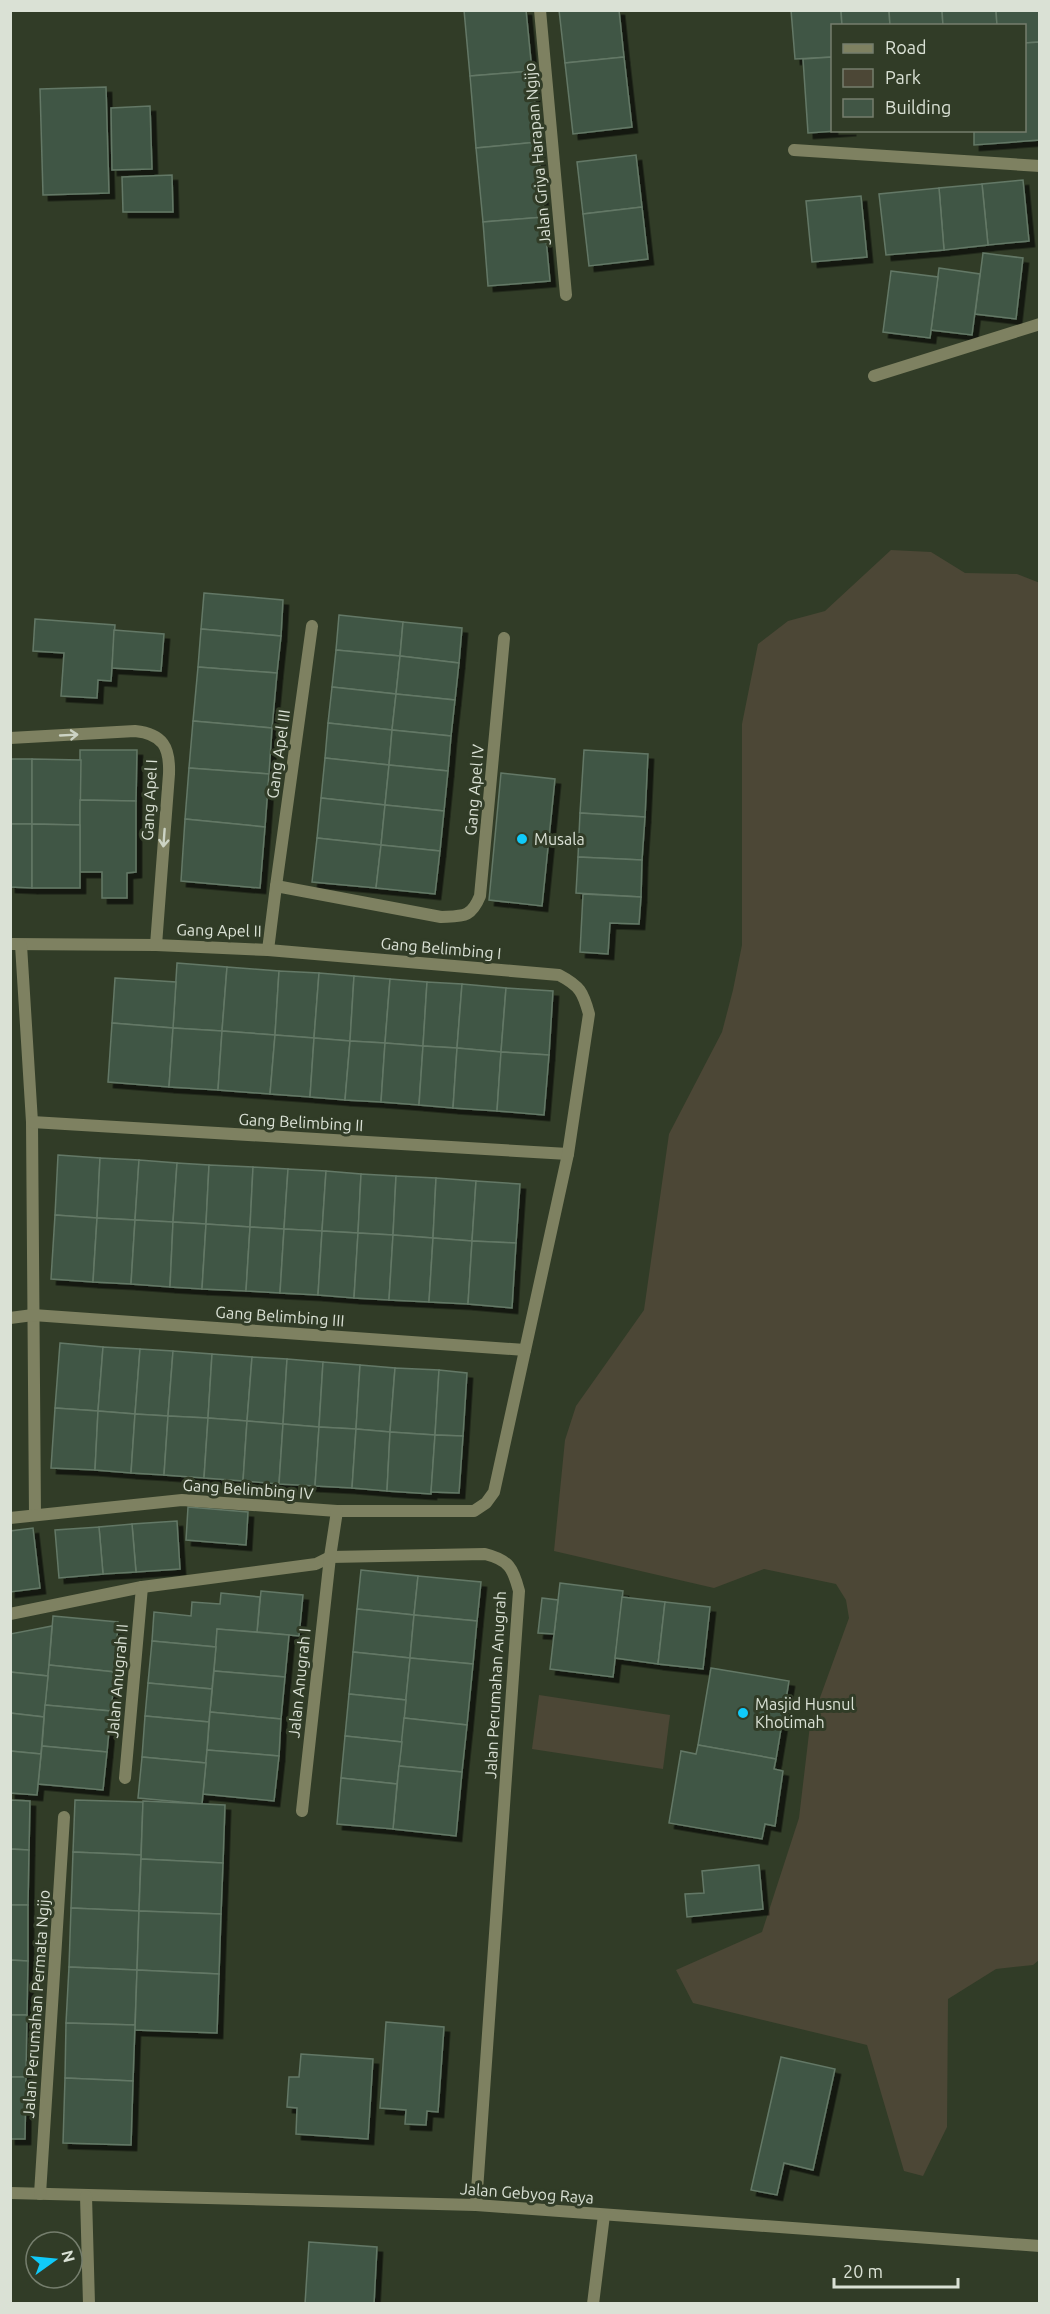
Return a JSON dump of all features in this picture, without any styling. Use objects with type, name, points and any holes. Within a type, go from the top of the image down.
[{"type":"street","name":"Jalan Griya Harapan Ngijo","points":[[540,10],[566,296]]},
{"type":"street","points":[[794,150],[1040,166]]},
{"type":"street","points":[[874,376],[1040,324]]},
{"type":"street","name":"Gang Apel III","points":[[276,886],[312,626]]},
{"type":"street","name":"Gang Apel IV","points":[[276,886],[441,917],[464,916],[475,909],[480,897],[504,638]]},
{"type":"street","name":"Gang Apel I","points":[[10,738],[135,731],[148,732],[160,739],[166,747],[170,760],[156,945]]},
{"type":"street","name":"Gang Apel II","points":[[16,944],[156,945],[268,950],[276,886]]},
{"type":"street","points":[[16,944],[32,1122],[35,1515]]},
{"type":"street","name":"Gang Belimbing I","points":[[268,950],[560,975],[574,983],[584,995],[589,1014]]},
{"type":"street","name":"Gang Belimbing IV","points":[[10,1518],[182,1500],[337,1511],[459,1511],[474,1510],[486,1503],[494,1492],[568,1154],[589,1014]]},
{"type":"street","name":"Gang Belimbing II","points":[[32,1122],[568,1154]]},
{"type":"street","name":"Gang Belimbing III","points":[[10,1318],[33,1315],[525,1350]]},
{"type":"street","name":"Jalan Anugrah I","points":[[302,1811],[337,1511]]},
{"type":"street","name":"Jalan Perumahan Anugrah","points":[[11,1614],[142,1587],[316,1564],[330,1557],[484,1554],[506,1562],[514,1575],[519,1591],[476,2205]]},
{"type":"street","name":"Jalan Anugrah II","points":[[124,1778],[142,1587]]},
{"type":"street","name":"Jalan Perumahan Permata Ngijo","points":[[40,2194],[64,1817]]},
{"type":"street","name":"Jalan Gebyog Raya","points":[[10,2193],[476,2205],[1040,2246]]},
{"type":"street","points":[[86,2196],[89,2304]]},
{"type":"street","points":[[593,2304],[604,2215]]},
{"type":"green space","points":[[891,550],[931,552],[965,573],[1017,574],[1040,583],[1039,1960],[1033,1965],[996,1969],[948,1999],[947,2127],[923,2176],[904,2171],[867,2045],[693,2003],[676,1970],[762,1932],[799,1818],[810,1725],[849,1618],[846,1600],[836,1584],[764,1569],[714,1588],[554,1551],[565,1440],[576,1406],[644,1310],[669,1134],[722,1032],[733,990],[742,945],[742,724],[758,644],[788,621],[825,611]]},
{"type":"green space","points":[[539,1695],[670,1715],[663,1769],[532,1749]]},
{"type":"building","points":[[464,10],[526,10],[532,71],[470,76]]},
{"type":"building","points":[[559,10],[619,10],[624,57],[565,63]]},
{"type":"building","points":[[791,10],[841,10],[842,24],[831,24],[831,57],[795,59]]},
{"type":"building","points":[[841,10],[889,10],[890,24],[842,24]]},
{"type":"building","points":[[889,10],[942,10],[943,24],[890,24]]},
{"type":"building","points":[[942,10],[996,10],[997,24],[943,24]]},
{"type":"building","points":[[996,10],[1040,10],[1040,42],[1026,43],[1026,24],[997,24]]},
{"type":"building","points":[[1040,42],[1040,140],[974,145],[974,132],[1026,132],[1026,43]]},
{"type":"building","points":[[624,57],[632,127],[573,134],[565,63]]},
{"type":"building","points":[[831,57],[831,131],[808,133],[803,59]]},
{"type":"building","points":[[532,71],[538,142],[476,148],[470,76]]},
{"type":"building","points":[[106,87],[109,193],[43,195],[40,89]]},
{"type":"building","points":[[150,106],[152,169],[112,170],[111,108]]},
{"type":"building","points":[[538,142],[544,217],[483,222],[476,148]]},
{"type":"building","points":[[636,155],[642,207],[583,214],[577,162]]},
{"type":"building","points":[[172,175],[173,212],[123,212],[122,177]]},
{"type":"building","points":[[1023,180],[1029,241],[988,245],[982,184]]},
{"type":"building","points":[[982,184],[988,245],[944,250],[939,188]]},
{"type":"building","points":[[939,188],[944,250],[886,255],[879,194]]},
{"type":"building","points":[[861,196],[867,257],[812,262],[806,201]]},
{"type":"building","points":[[642,207],[648,259],[589,266],[583,214]]},
{"type":"building","points":[[544,217],[550,281],[488,286],[483,222]]},
{"type":"building","points":[[983,253],[1023,258],[1016,319],[975,314]]},
{"type":"building","points":[[939,268],[980,274],[972,335],[931,330]]},
{"type":"building","points":[[891,271],[938,277],[930,338],[883,332]]},
{"type":"building","points":[[204,593],[283,600],[281,636],[201,629]]},
{"type":"building","points":[[339,615],[403,622],[400,656],[336,650]]},
{"type":"building","points":[[35,619],[115,625],[111,681],[98,680],[97,698],[61,696],[64,653],[33,651]]},
{"type":"building","points":[[403,622],[462,628],[459,663],[400,656]]},
{"type":"building","points":[[201,629],[281,636],[277,673],[198,667]]},
{"type":"building","points":[[114,630],[164,634],[161,671],[112,668]]},
{"type":"building","points":[[336,650],[400,656],[396,694],[332,687]]},
{"type":"building","points":[[400,656],[459,663],[455,700],[396,694]]},
{"type":"building","points":[[198,667],[277,673],[272,728],[193,721]]},
{"type":"building","points":[[332,687],[396,694],[392,730],[328,723]]},
{"type":"building","points":[[396,694],[455,700],[451,736],[392,730]]},
{"type":"building","points":[[193,721],[272,728],[269,774],[189,768]]},
{"type":"building","points":[[328,723],[392,730],[389,765],[325,758]]},
{"type":"building","points":[[392,730],[451,736],[448,771],[389,765]]},
{"type":"building","points":[[80,750],[137,750],[136,801],[80,800]]},
{"type":"building","points":[[584,750],[648,754],[645,817],[580,813]]},
{"type":"building","points":[[325,758],[389,765],[385,805],[321,798]]},
{"type":"building","points":[[10,759],[32,759],[32,824],[10,824]]},
{"type":"building","points":[[32,759],[81,760],[80,825],[32,824]]},
{"type":"building","points":[[389,765],[448,771],[444,811],[385,805]]},
{"type":"building","points":[[189,768],[269,774],[265,827],[185,819]]},
{"type":"building","name":"Musala","points":[[501,773],[555,779],[542,906],[489,900]]},
{"type":"building","points":[[321,798],[385,805],[381,845],[317,838]]},
{"type":"building","points":[[80,800],[136,801],[136,872],[127,873],[127,898],[102,898],[102,872],[80,872]]},
{"type":"building","points":[[385,805],[444,811],[440,851],[381,845]]},
{"type":"building","points":[[580,813],[645,817],[642,860],[578,857]]},
{"type":"building","points":[[185,819],[265,827],[260,888],[181,881]]},
{"type":"building","points":[[10,824],[32,824],[32,888],[10,887]]},
{"type":"building","points":[[32,824],[80,825],[80,888],[32,888]]},
{"type":"building","points":[[317,838],[381,845],[376,888],[312,882]]},
{"type":"building","points":[[381,845],[440,851],[435,894],[376,888]]},
{"type":"building","points":[[578,857],[642,860],[641,897],[576,893]]},
{"type":"building","points":[[583,894],[641,897],[639,924],[610,923],[608,954],[580,952]]},
{"type":"building","points":[[177,963],[227,967],[222,1031],[173,1028]]},
{"type":"building","points":[[227,967],[279,971],[275,1035],[222,1031]]},
{"type":"building","points":[[279,971],[319,973],[314,1038],[275,1035]]},
{"type":"building","points":[[319,973],[354,976],[350,1041],[314,1038]]},
{"type":"building","points":[[354,976],[390,979],[385,1043],[350,1041]]},
{"type":"building","points":[[115,978],[176,982],[173,1028],[112,1023]]},
{"type":"building","points":[[390,979],[427,982],[423,1046],[385,1043]]},
{"type":"building","points":[[427,982],[462,984],[457,1048],[423,1046]]},
{"type":"building","points":[[462,984],[506,988],[501,1052],[457,1048]]},
{"type":"building","points":[[506,988],[553,991],[549,1055],[501,1052]]},
{"type":"building","points":[[112,1023],[173,1028],[169,1087],[108,1082]]},
{"type":"building","points":[[173,1028],[222,1031],[218,1090],[169,1087]]},
{"type":"building","points":[[222,1031],[275,1035],[270,1094],[218,1090]]},
{"type":"building","points":[[275,1035],[314,1038],[310,1097],[270,1094]]},
{"type":"building","points":[[314,1038],[350,1041],[345,1100],[310,1097]]},
{"type":"building","points":[[350,1041],[385,1043],[381,1102],[345,1100]]},
{"type":"building","points":[[385,1043],[423,1046],[419,1105],[381,1102]]},
{"type":"building","points":[[423,1046],[457,1048],[453,1108],[419,1105]]},
{"type":"building","points":[[457,1048],[501,1052],[497,1111],[453,1108]]},
{"type":"building","points":[[501,1052],[549,1055],[544,1115],[497,1111]]},
{"type":"building","points":[[58,1155],[100,1158],[97,1218],[55,1215]]},
{"type":"building","points":[[100,1158],[139,1160],[135,1220],[97,1218]]},
{"type":"building","points":[[139,1160],[177,1163],[173,1222],[135,1220]]},
{"type":"building","points":[[177,1163],[209,1165],[206,1224],[173,1222]]},
{"type":"building","points":[[209,1165],[253,1167],[250,1227],[206,1224]]},
{"type":"building","points":[[253,1167],[288,1169],[284,1229],[250,1227]]},
{"type":"building","points":[[288,1169],[326,1171],[322,1231],[284,1229]]},
{"type":"building","points":[[326,1171],[361,1174],[358,1233],[322,1231]]},
{"type":"building","points":[[361,1174],[396,1176],[393,1235],[358,1233]]},
{"type":"building","points":[[396,1176],[436,1178],[433,1238],[393,1235]]},
{"type":"building","points":[[436,1178],[476,1181],[472,1241],[433,1238]]},
{"type":"building","points":[[476,1181],[520,1184],[516,1243],[472,1241]]},
{"type":"building","points":[[55,1215],[97,1218],[93,1282],[51,1279]]},
{"type":"building","points":[[97,1218],[135,1220],[131,1284],[93,1282]]},
{"type":"building","points":[[135,1220],[173,1222],[170,1287],[131,1284]]},
{"type":"building","points":[[173,1222],[206,1224],[202,1289],[170,1287]]},
{"type":"building","points":[[206,1224],[250,1227],[246,1291],[202,1289]]},
{"type":"building","points":[[250,1227],[284,1229],[280,1293],[246,1291]]},
{"type":"building","points":[[284,1229],[322,1231],[318,1295],[280,1293]]},
{"type":"building","points":[[322,1231],[358,1233],[354,1298],[318,1295]]},
{"type":"building","points":[[358,1233],[393,1235],[389,1300],[354,1298]]},
{"type":"building","points":[[393,1235],[433,1238],[429,1302],[389,1300]]},
{"type":"building","points":[[433,1238],[472,1241],[468,1304],[429,1302]]},
{"type":"building","points":[[472,1241],[516,1243],[512,1308],[468,1304]]},
{"type":"building","points":[[60,1343],[103,1347],[98,1411],[55,1408]]},
{"type":"building","points":[[103,1347],[140,1349],[135,1414],[98,1411]]},
{"type":"building","points":[[140,1349],[173,1351],[168,1416],[135,1414]]},
{"type":"building","points":[[173,1351],[212,1354],[208,1418],[168,1416]]},
{"type":"building","points":[[212,1354],[252,1357],[247,1421],[208,1418]]},
{"type":"building","points":[[252,1357],[287,1359],[283,1424],[247,1421]]},
{"type":"building","points":[[287,1359],[323,1362],[319,1427],[283,1424]]},
{"type":"building","points":[[323,1362],[360,1365],[356,1429],[319,1427]]},
{"type":"building","points":[[360,1365],[395,1368],[390,1432],[356,1429]]},
{"type":"building","points":[[395,1368],[439,1370],[435,1435],[390,1432]]},
{"type":"building","points":[[439,1370],[467,1373],[463,1436],[435,1435]]},
{"type":"building","points":[[55,1408],[98,1411],[95,1470],[51,1468]]},
{"type":"building","points":[[98,1411],[135,1414],[131,1473],[95,1470]]},
{"type":"building","points":[[135,1414],[168,1416],[164,1475],[131,1473]]},
{"type":"building","points":[[168,1416],[208,1418],[204,1478],[164,1475]]},
{"type":"building","points":[[208,1418],[247,1421],[243,1481],[204,1478]]},
{"type":"building","points":[[247,1421],[283,1424],[279,1484],[243,1481]]},
{"type":"building","points":[[283,1424],[319,1427],[315,1486],[279,1484]]},
{"type":"building","points":[[319,1427],[356,1429],[352,1488],[315,1486]]},
{"type":"building","points":[[356,1429],[390,1432],[387,1491],[352,1488]]},
{"type":"building","points":[[390,1432],[435,1435],[431,1494],[387,1491]]},
{"type":"building","points":[[435,1435],[463,1436],[459,1493],[431,1492]]},
{"type":"building","points":[[188,1507],[248,1512],[246,1545],[186,1540]]},
{"type":"building","points":[[177,1521],[180,1569],[136,1572],[132,1524]]},
{"type":"building","points":[[132,1524],[136,1572],[103,1574],[99,1527]]},
{"type":"building","points":[[99,1527],[103,1574],[59,1578],[55,1530]]},
{"type":"building","points":[[33,1528],[40,1588],[10,1592],[10,1531]]},
{"type":"building","points":[[361,1570],[418,1576],[414,1615],[357,1609]]},
{"type":"building","points":[[418,1576],[481,1582],[477,1621],[414,1615]]},
{"type":"building","points":[[560,1583],[623,1591],[613,1677],[550,1669]]},
{"type":"building","points":[[261,1591],[303,1595],[299,1636],[257,1632]]},
{"type":"building","points":[[221,1593],[260,1597],[257,1632],[217,1629],[216,1647],[152,1641],[154,1612],[191,1616],[192,1602],[220,1604]]},
{"type":"building","points":[[622,1597],[665,1602],[658,1664],[615,1658]]},
{"type":"building","points":[[542,1598],[558,1600],[554,1634],[538,1633]]},
{"type":"building","points":[[665,1602],[710,1607],[703,1669],[658,1664]]},
{"type":"building","points":[[357,1609],[414,1615],[410,1658],[353,1652]]},
{"type":"building","points":[[414,1615],[477,1621],[473,1664],[410,1658]]},
{"type":"building","points":[[53,1616],[118,1622],[115,1672],[49,1665]]},
{"type":"building","points":[[52,1626],[48,1676],[10,1672],[10,1634]]},
{"type":"building","points":[[217,1629],[289,1635],[285,1677],[214,1671]]},
{"type":"building","points":[[152,1641],[216,1647],[212,1689],[148,1683]]},
{"type":"building","points":[[353,1652],[410,1658],[406,1700],[349,1694]]},
{"type":"building","points":[[410,1658],[473,1664],[467,1725],[404,1718]]},
{"type":"building","points":[[49,1665],[115,1672],[111,1711],[45,1705]]},
{"type":"building","name":"Masjid Husnul Khotimah","points":[[711,1668],[789,1681],[776,1759],[698,1745]]},
{"type":"building","points":[[214,1671],[285,1677],[281,1719],[210,1712]]},
{"type":"building","points":[[10,1672],[48,1676],[44,1717],[10,1713]]},
{"type":"building","points":[[148,1683],[212,1689],[209,1722],[145,1716]]},
{"type":"building","points":[[349,1694],[406,1700],[402,1742],[345,1736]]},
{"type":"building","points":[[45,1705],[111,1711],[107,1752],[42,1746]]},
{"type":"building","points":[[210,1712],[281,1719],[279,1756],[207,1750]]},
{"type":"building","points":[[10,1713],[44,1717],[41,1754],[10,1751]]},
{"type":"building","points":[[145,1716],[209,1722],[206,1763],[142,1757]]},
{"type":"building","points":[[404,1718],[467,1725],[462,1772],[399,1766]]},
{"type":"building","points":[[345,1736],[402,1742],[397,1784],[341,1778]]},
{"type":"building","points":[[698,1745],[776,1759],[774,1769],[783,1771],[775,1826],[765,1824],[762,1839],[669,1823],[681,1751],[696,1754]]},
{"type":"building","points":[[42,1746],[107,1752],[103,1790],[38,1784]]},
{"type":"building","points":[[207,1750],[279,1756],[274,1801],[203,1794]]},
{"type":"building","points":[[10,1751],[41,1754],[37,1795],[10,1793]]},
{"type":"building","points":[[142,1757],[206,1763],[202,1804],[138,1798]]},
{"type":"building","points":[[399,1766],[462,1772],[456,1836],[393,1829]]},
{"type":"building","points":[[341,1778],[397,1784],[393,1829],[337,1824]]},
{"type":"building","points":[[10,1800],[30,1801],[29,1850],[10,1849]]},
{"type":"building","points":[[75,1800],[143,1802],[141,1855],[73,1852]]},
{"type":"building","points":[[143,1801],[225,1805],[223,1863],[141,1859]]},
{"type":"building","points":[[10,1849],[29,1850],[28,1905],[10,1905]]},
{"type":"building","points":[[73,1852],[141,1855],[139,1911],[71,1908]]},
{"type":"building","points":[[141,1859],[223,1863],[221,1914],[139,1911]]},
{"type":"building","points":[[759,1865],[763,1909],[687,1917],[685,1894],[704,1893],[702,1871]]},
{"type":"building","points":[[10,1905],[28,1905],[28,1961],[10,1960]]},
{"type":"building","points":[[71,1908],[139,1911],[137,1970],[69,1967]]},
{"type":"building","points":[[139,1911],[221,1914],[219,1974],[137,1970]]},
{"type":"building","points":[[10,1960],[28,1961],[27,2015],[10,2015]]},
{"type":"building","points":[[69,1967],[137,1970],[135,2025],[66,2023]]},
{"type":"building","points":[[137,1970],[219,1974],[217,2033],[135,2030]]},
{"type":"building","points":[[10,2015],[27,2015],[26,2077],[10,2077]]},
{"type":"building","points":[[386,2022],[444,2027],[438,2112],[427,2111],[426,2125],[405,2124],[406,2110],[380,2108]]},
{"type":"building","points":[[66,2023],[135,2025],[133,2081],[65,2078]]},
{"type":"building","points":[[301,2054],[373,2059],[368,2139],[296,2134],[297,2108],[287,2107],[289,2077],[299,2077]]},
{"type":"building","points":[[781,2057],[835,2069],[813,2170],[784,2163],[777,2195],[751,2190]]},
{"type":"building","points":[[10,2077],[26,2077],[25,2139],[10,2139]]},
{"type":"building","points":[[65,2078],[133,2081],[131,2145],[63,2143]]},
{"type":"building","points":[[309,2242],[377,2247],[374,2304],[305,2304]]},
{"type":"place","name":"Musala","points":[[522,839]]},
{"type":"place","name":"Masjid Husnul Khotimah","points":[[743,1713]]}]
